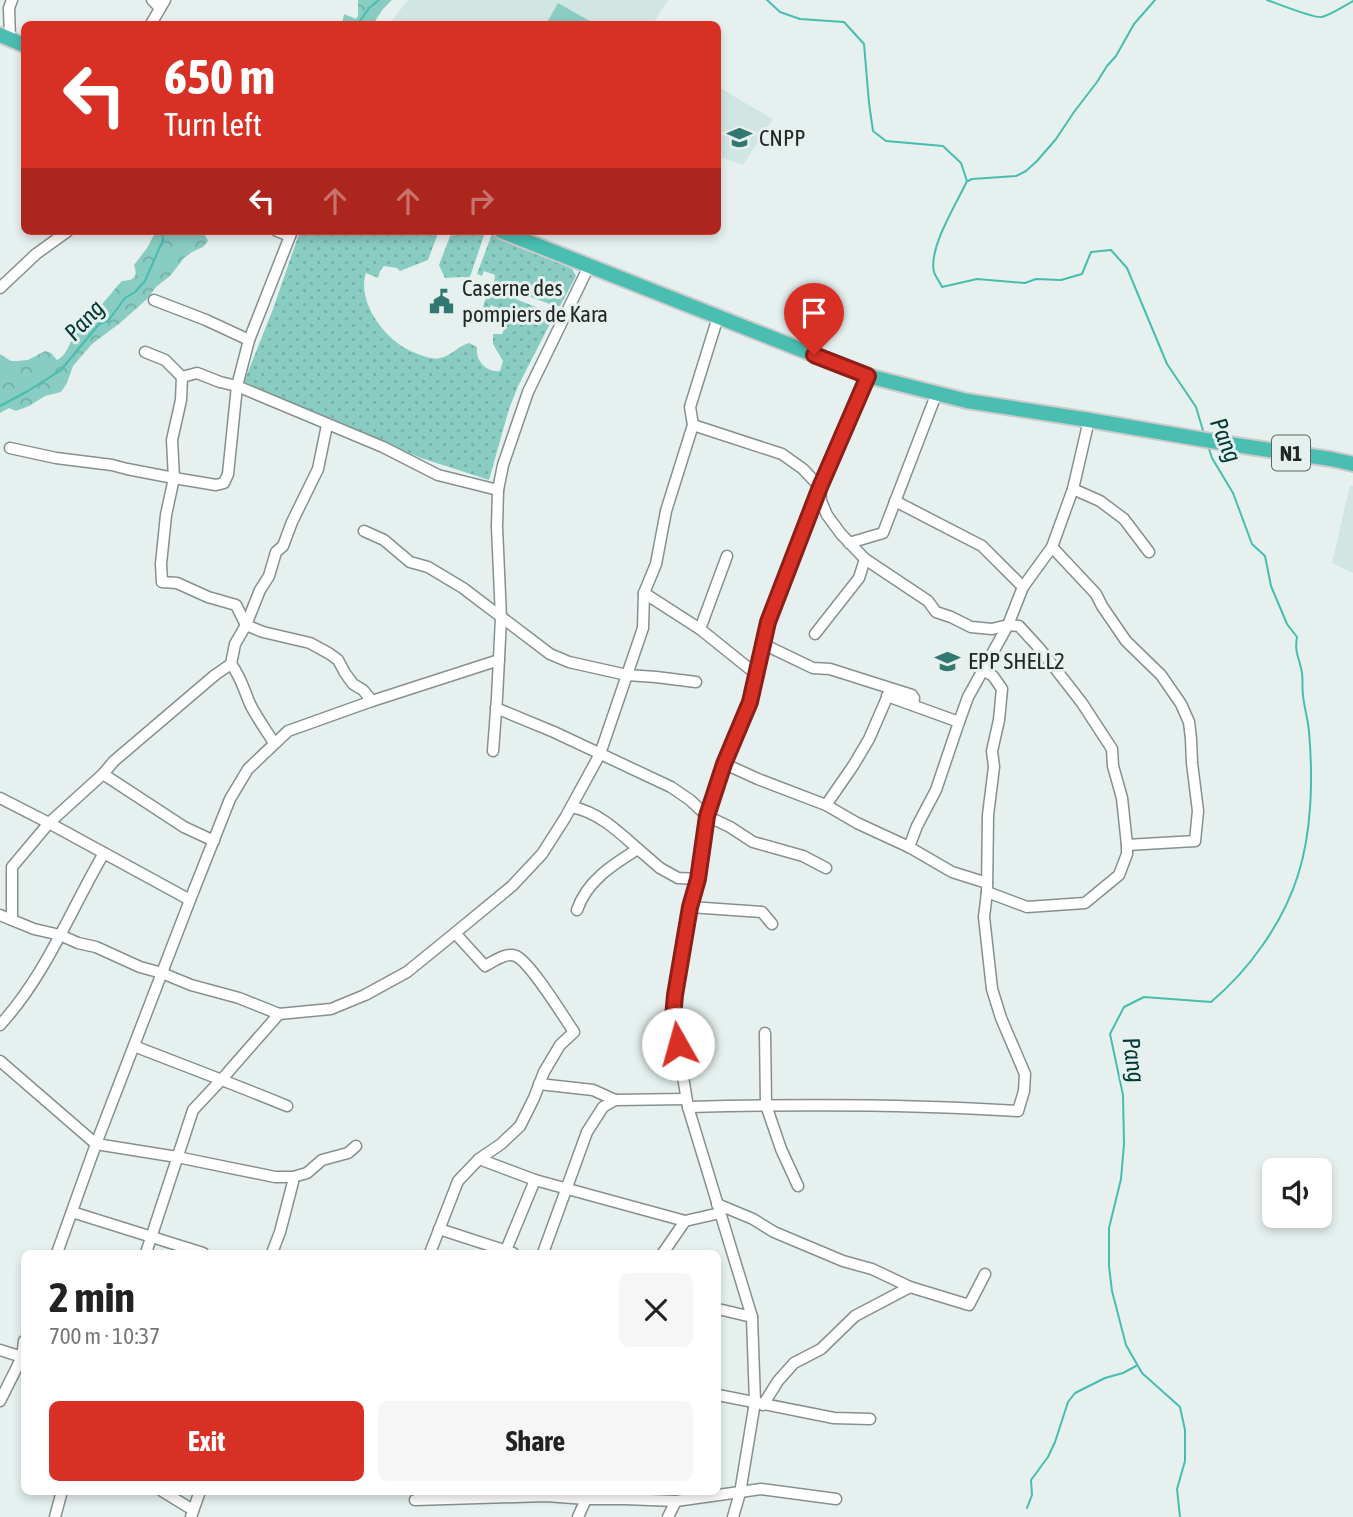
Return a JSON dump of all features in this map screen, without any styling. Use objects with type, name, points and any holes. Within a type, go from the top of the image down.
[{"type":"highway","name":"N1","points":[[532,237],[589,266],[868,376],[936,395],[1353,464]]},
{"type":"street","points":[[5,37],[12,0]]},
{"type":"street","points":[[151,21],[159,3]]},
{"type":"street","points":[[0,288],[36,254],[62,235]]},
{"type":"street","points":[[10,448],[216,485],[224,483],[228,474],[237,386],[249,340],[290,235]]},
{"type":"street","points":[[493,751],[501,618],[498,490],[503,465],[528,392],[589,266]]},
{"type":"street","points":[[154,300],[249,340]]},
{"type":"street","points":[[0,915],[34,929],[96,947],[140,967],[239,998],[279,1014],[331,1009],[365,995],[407,972],[512,886],[542,854],[572,807],[600,754],[643,628],[644,593],[656,564],[666,511],[693,425],[690,408],[718,317]]},
{"type":"street","points":[[145,352],[164,360],[182,377],[181,400],[172,440],[174,478],[166,515],[161,564],[163,582],[177,583],[236,606],[246,625],[310,643],[330,654],[338,660],[353,684],[363,690],[372,701]]},
{"type":"street","points":[[182,377],[197,373],[237,386],[383,447],[438,475],[498,490]]},
{"type":"street","points":[[733,1517],[759,1403],[752,1317],[687,1103],[673,1017],[707,816],[724,764],[750,702],[768,622],[820,487],[868,376]]},
{"type":"street","points":[[849,543],[883,533],[936,395]]},
{"type":"street","points":[[909,847],[936,790],[968,697],[1008,625],[1023,587],[1052,547],[1073,489],[1089,419]]},
{"type":"street","points":[[12,920],[12,867],[49,823],[114,761],[231,664],[235,644],[269,576],[276,552],[283,546],[318,469],[327,425]]},
{"type":"street","points":[[693,425],[782,454],[803,469],[820,487],[821,501],[827,515],[849,543],[865,559],[928,601],[936,612],[971,627],[992,629],[1008,625],[1019,626],[1082,703],[1112,749],[1113,766],[1122,798],[1126,854],[1119,875],[1085,903],[1027,907],[952,872],[826,805],[724,764]]},
{"type":"street","points":[[1073,489],[1100,501],[1124,519],[1149,552]]},
{"type":"street","points":[[895,501],[982,546],[1023,587]]},
{"type":"street","points":[[364,531],[384,540],[410,562],[428,567],[463,588],[550,654],[569,662],[627,675],[696,682]]},
{"type":"street","points":[[1052,547],[1096,594],[1126,641],[1173,690],[1189,722],[1198,811],[1195,841],[1127,845]]},
{"type":"street","points":[[700,629],[727,556]]},
{"type":"street","points":[[815,634],[859,578],[865,559]]},
{"type":"street","points":[[644,593],[700,629],[756,674]]},
{"type":"street","points":[[763,644],[813,668],[830,670],[889,693],[912,695],[913,705],[958,722]]},
{"type":"street","points":[[58,1250],[190,900],[230,799],[248,769],[288,731],[499,660]]},
{"type":"street","points":[[231,664],[239,675],[250,704],[274,743]]},
{"type":"street","points":[[539,1084],[593,1090],[615,1100],[766,1105],[847,1104],[1018,1111],[1024,1091],[1025,1074],[1001,1018],[992,989],[984,917],[988,815],[994,768],[992,751],[1002,689],[993,676],[984,670]]},
{"type":"street","points":[[826,805],[869,739],[889,693]]},
{"type":"street","points":[[496,708],[671,787],[707,816],[753,842],[803,856],[826,869]]},
{"type":"street","points":[[103,774],[184,827],[214,841]]},
{"type":"street","points":[[0,798],[190,900]]},
{"type":"street","points":[[572,807],[596,816],[660,868],[678,878],[698,879]]},
{"type":"street","points":[[577,911],[582,896],[592,883],[619,860],[638,849]]},
{"type":"street","points":[[0,1025],[18,1006],[42,969],[104,853]]},
{"type":"street","points":[[690,907],[762,912],[772,924]]},
{"type":"street","points":[[430,1250],[458,1181],[479,1159],[501,1144],[520,1126],[544,1072],[560,1045],[573,1031],[529,967],[515,956],[505,956],[485,966],[455,933]]},
{"type":"street","points":[[146,1250],[193,1110],[279,1014]]},
{"type":"street","points":[[765,1033],[766,1105],[781,1149],[798,1186]]},
{"type":"street","points":[[134,1046],[287,1106]]},
{"type":"street","points":[[0,1061],[96,1144],[275,1177],[307,1174],[321,1160],[348,1153],[356,1146]]},
{"type":"street","points":[[544,1250],[587,1132],[603,1107],[615,1100]]},
{"type":"street","points":[[479,1159],[535,1180],[685,1221]]},
{"type":"street","points":[[273,1250],[293,1177]]},
{"type":"street","points":[[510,1250],[535,1180]]},
{"type":"street","points":[[665,1250],[685,1221],[719,1208],[753,1219],[843,1261],[872,1269],[910,1287],[969,1305],[985,1274]]},
{"type":"street","points":[[72,1212],[193,1250]]},
{"type":"street","points":[[439,1228],[503,1250]]},
{"type":"street","points":[[759,1403],[794,1363],[821,1349],[855,1315],[910,1287]]},
{"type":"street","points":[[721,1310],[752,1317]]},
{"type":"street","points":[[0,1350],[21,1357]]},
{"type":"street","points":[[0,1401],[21,1359]]},
{"type":"street","points":[[721,1396],[834,1418],[870,1419]]},
{"type":"street","points":[[415,1500],[546,1496],[676,1501],[761,1489],[836,1499]]},
{"type":"street","points":[[55,1517],[61,1495]]},
{"type":"street","points":[[167,1495],[192,1514],[199,1495]]},
{"type":"street","points":[[578,1517],[586,1499]]},
{"type":"street","points":[[668,1517],[676,1501]]},
{"type":"shaded area","points":[[408,0],[668,0],[655,21],[391,21]]},
{"type":"shaded area","name":"CNPP","points":[[721,89],[773,119],[743,165],[721,157]]},
{"type":"shaded area","points":[[1350,485],[1353,486],[1353,573],[1332,563]]},
{"type":"green space","points":[[358,0],[392,0],[375,21],[343,21],[344,14],[356,19]]},
{"type":"green space","points":[[558,3],[590,21],[548,21]]},
{"type":"green space","points":[[154,235],[205,235],[208,241],[184,258],[147,299],[92,344],[73,366],[61,392],[45,396],[16,411],[9,408],[0,413],[0,354],[11,361],[28,360],[45,351],[57,360],[78,332],[96,323],[98,309],[119,284],[134,277],[134,265]]},
{"type":"green space","points":[[299,235],[437,235],[428,260],[400,271],[384,266],[378,278],[366,273],[365,294],[373,315],[379,325],[403,347],[434,358],[444,357],[469,343],[477,347],[478,357],[483,365],[500,371],[503,361],[493,344],[493,334],[502,334],[511,314],[491,305],[487,314],[485,312],[484,303],[490,292],[511,297],[554,316],[518,386],[489,480],[421,458],[244,382]]},
{"type":"green space","points":[[450,235],[484,235],[469,278],[445,278],[439,265]]},
{"type":"green space","points":[[492,235],[494,235],[572,269],[576,276],[560,306],[555,306],[494,283],[495,275],[484,271],[482,276],[477,274]]},
{"type":"waterway","name":"Pang","points":[[360,21],[379,0]]},
{"type":"waterway","name":"Pang","points":[[767,0],[780,12],[800,19],[844,22],[864,44],[873,131],[886,141],[943,146],[961,163],[967,181],[939,238],[933,262],[935,274],[942,287],[977,279],[1025,283],[1036,279],[1061,280],[1082,274],[1091,252],[1111,250],[1127,268],[1167,364],[1196,407],[1204,434]]},
{"type":"waterway","points":[[968,181],[1016,176],[1037,161],[1116,56],[1134,24],[1155,0]]},
{"type":"waterway","points":[[1267,0],[1318,17],[1330,14],[1353,1]]},
{"type":"waterway","name":"Pang","points":[[0,406],[61,370],[99,324],[108,321],[125,298],[145,281],[163,240],[162,235]]},
{"type":"waterway","name":"Pang","points":[[1180,1517],[1177,1489],[1185,1461],[1185,1430],[1180,1407],[1142,1373],[1126,1345],[1112,1291],[1109,1228],[1121,1179],[1124,1144],[1123,1095],[1110,1034],[1124,1007],[1144,997],[1211,1002],[1239,975],[1274,928],[1292,893],[1303,858],[1311,786],[1309,732],[1297,637],[1287,624],[1271,586],[1265,556],[1252,544],[1233,493],[1212,458],[1208,446]]},
{"type":"waterway","points":[[1027,1508],[1032,1495],[1031,1480],[1048,1457],[1068,1402],[1075,1393],[1136,1366]]},
{"type":"place","name":"CNPP","points":[[739,138]]},
{"type":"place","name":"Caserne des pompiers de Kara","points":[[442,301]]},
{"type":"place","name":"EPP SHELL2","points":[[948,661]]},
{"type":"route","points":[[678,1044],[673,1017],[675,995],[690,907],[698,879],[707,816],[724,764],[750,702],[768,622],[820,487],[868,376],[814,355]]}]
